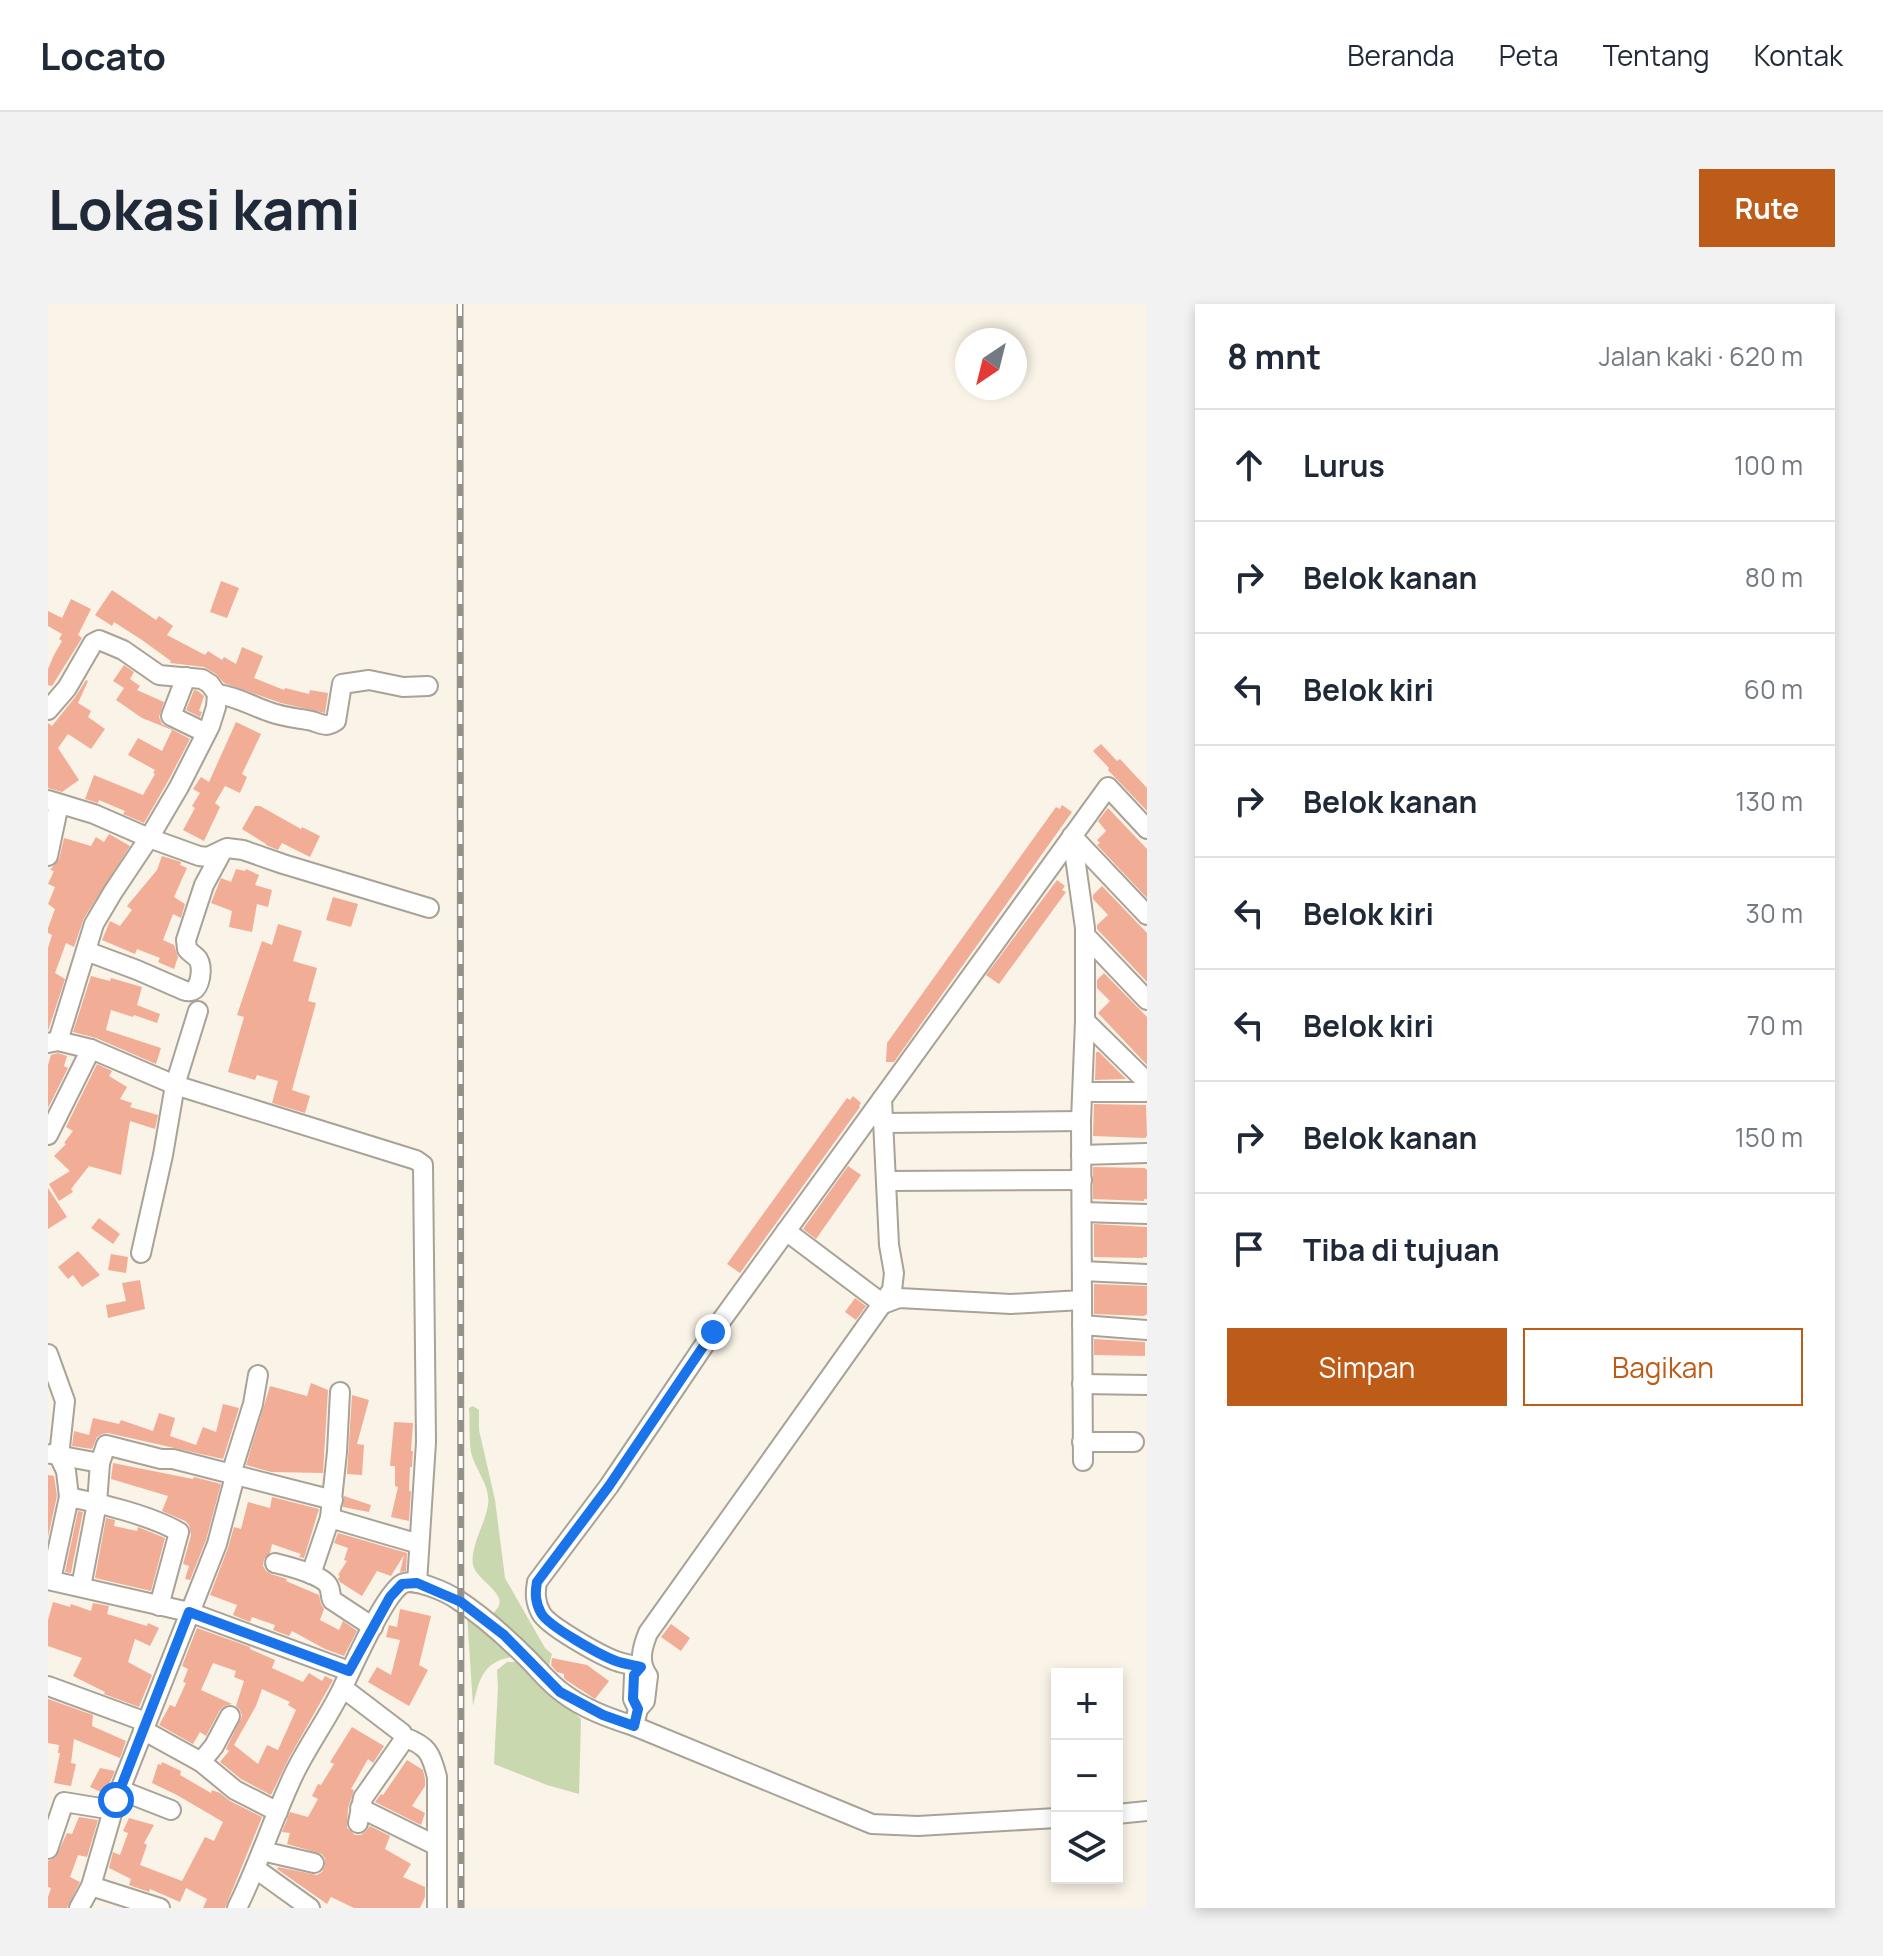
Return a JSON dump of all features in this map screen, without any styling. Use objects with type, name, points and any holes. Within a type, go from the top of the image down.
[{"type":"street","points":[[48,710],[67,688],[95,641],[99,640],[123,650],[159,675],[206,681],[217,694],[216,707],[206,733],[179,787],[94,924],[53,1042],[91,1049],[175,1085],[416,1160],[424,1166],[426,1442],[417,1583]]},
{"type":"street","points":[[186,677],[171,716],[206,733]]},
{"type":"street","points":[[217,694],[229,695],[287,718],[325,726],[336,721],[342,684],[369,680],[403,687],[428,686]]},
{"type":"street","points":[[636,1718],[645,1701],[648,1676],[641,1667],[616,1661],[552,1626],[537,1605],[537,1582],[609,1486],[713,1332],[1072,836],[1103,781],[1147,829]]},
{"type":"street","points":[[48,856],[54,802],[94,814],[203,857],[231,848],[243,850],[429,908]]},
{"type":"street","points":[[1072,836],[1147,915]]},
{"type":"street","points":[[1072,836],[1085,935],[1081,1121],[1082,1452],[1134,1442]]},
{"type":"street","points":[[86,951],[183,990],[195,990],[200,979],[200,963],[187,949],[186,940],[204,885],[223,850]]},
{"type":"street","points":[[1085,935],[1145,993]]},
{"type":"street","points":[[141,1253],[175,1085],[198,1011]]},
{"type":"street","points":[[1085,1021],[1147,1082]]},
{"type":"street","points":[[48,1135],[91,1049]]},
{"type":"street","points":[[1083,1092],[1147,1092]]},
{"type":"street","points":[[641,1667],[642,1646],[648,1633],[892,1290],[894,1282],[889,1245],[882,1099]]},
{"type":"street","points":[[883,1123],[1081,1121]]},
{"type":"street","points":[[1081,1155],[1147,1153]]},
{"type":"street","points":[[886,1181],[1082,1180]]},
{"type":"street","points":[[1082,1212],[1147,1214]]},
{"type":"street","points":[[786,1231],[883,1304]]},
{"type":"street","points":[[1082,1271],[1147,1274]]},
{"type":"street","points":[[883,1304],[899,1298],[1011,1304],[1082,1300]]},
{"type":"street","points":[[1082,1325],[1147,1330]]},
{"type":"street","points":[[48,1354],[65,1401],[54,1455],[66,1471],[69,1497],[50,1580],[189,1612],[346,1680],[404,1737],[419,1743],[432,1757],[437,1777],[437,1908]]},
{"type":"street","points":[[79,1908],[91,1886],[113,1810],[144,1726],[217,1544],[258,1375]]},
{"type":"street","points":[[1082,1384],[1147,1385]]},
{"type":"street","points":[[311,1574],[331,1509],[340,1392]]},
{"type":"street","points":[[81,1587],[97,1503],[100,1463],[106,1445],[233,1475],[419,1544]]},
{"type":"street","points":[[54,1455],[100,1463]]},
{"type":"street","points":[[69,1497],[97,1503],[179,1532],[159,1606]]},
{"type":"street","points":[[275,1563],[311,1574],[329,1585],[330,1596],[335,1603],[373,1627]]},
{"type":"street","points":[[237,1908],[295,1773],[373,1627],[390,1597],[402,1584],[417,1583],[452,1597],[504,1635],[560,1692],[603,1715],[636,1718],[872,1824],[918,1826],[1051,1818]]},
{"type":"street","points":[[48,1686],[144,1726],[201,1762],[235,1790],[278,1812]]},
{"type":"street","points":[[201,1762],[214,1746],[230,1716]]},
{"type":"street","points":[[404,1737],[363,1798],[359,1815],[437,1846]]},
{"type":"street","points":[[120,1790],[171,1810]]},
{"type":"street","points":[[48,1849],[64,1802],[113,1810]]},
{"type":"street","points":[[1123,1813],[1147,1811]]},
{"type":"street","points":[[262,1851],[314,1863]]},
{"type":"street","points":[[256,1869],[310,1908]]},
{"type":"street","points":[[91,1886],[160,1908]]},
{"type":"green space","points":[[473,1406],[479,1410],[479,1430],[495,1500],[505,1578],[545,1648],[552,1654],[547,1674],[493,1615],[498,1606],[497,1595],[473,1565],[488,1498],[471,1452],[469,1408]]},
{"type":"green space","points":[[467,1615],[514,1657],[495,1662],[489,1667],[480,1680],[473,1706]]},
{"type":"green space","points":[[507,1662],[518,1662],[581,1719],[579,1794],[494,1764],[497,1670]]},
{"type":"building","points":[[221,581],[239,588],[227,618],[210,612]]},
{"type":"building","points":[[112,590],[156,620],[159,616],[173,626],[167,635],[205,655],[208,651],[236,664],[242,647],[263,656],[254,678],[284,690],[328,693],[325,713],[281,703],[224,683],[204,667],[170,663],[114,622],[112,626],[95,615]]},
{"type":"building","points":[[71,599],[91,609],[78,635],[82,638],[52,686],[48,685],[48,669],[62,641],[59,639],[62,634],[48,626],[48,611],[62,618]]},
{"type":"building","points":[[124,665],[134,672],[130,679],[140,686],[137,690],[164,702],[159,717],[162,724],[190,739],[144,823],[99,800],[98,803],[85,799],[94,775],[143,795],[155,770],[128,755],[138,738],[162,751],[172,730],[142,718],[116,700],[124,688],[113,681]]},
{"type":"building","points":[[86,680],[78,703],[91,711],[88,717],[105,729],[91,749],[68,734],[58,748],[79,780],[62,792],[48,788],[48,723],[52,726]]},
{"type":"building","points":[[194,690],[204,696],[200,717],[186,710]]},
{"type":"building","points":[[236,722],[261,734],[242,774],[247,777],[240,793],[225,786],[215,803],[220,807],[204,841],[183,830],[200,793],[193,789],[201,777],[209,782]]},
{"type":"building","points":[[1101,744],[1147,788],[1147,811],[1093,751]]},
{"type":"building","points":[[1062,805],[1072,812],[894,1062],[886,1062],[887,1043],[1056,807],[1060,809]]},
{"type":"building","points":[[255,806],[320,836],[310,857],[282,843],[278,850],[242,829]]},
{"type":"building","points":[[1108,808],[1147,849],[1147,898],[1097,845],[1100,843],[1097,840],[1106,831],[1098,821]]},
{"type":"building","points":[[109,834],[130,846],[84,918],[74,947],[66,943],[55,973],[65,979],[48,1031],[48,948],[52,935],[48,933],[48,928],[55,909],[48,904],[55,887],[48,884],[54,871],[50,870],[59,859],[64,838],[91,846],[96,837],[104,842]]},
{"type":"building","points":[[162,856],[181,862],[180,865],[187,868],[174,897],[185,904],[181,918],[173,914],[163,940],[174,945],[178,957],[174,969],[158,962],[160,958],[137,949],[135,954],[102,940],[110,921],[120,926],[132,910],[127,906],[157,870]]},
{"type":"building","points":[[236,869],[246,869],[259,875],[255,885],[272,890],[268,907],[257,904],[252,932],[229,927],[232,911],[211,903],[221,878],[231,882]]},
{"type":"building","points":[[1057,880],[1065,886],[1062,890],[1066,892],[999,984],[986,975]]},
{"type":"building","points":[[1102,886],[1147,933],[1147,982],[1097,929],[1097,925],[1108,915],[1093,899]]},
{"type":"building","points":[[333,897],[358,904],[351,927],[326,920]]},
{"type":"building","points":[[278,924],[302,931],[293,961],[317,968],[308,1001],[316,1003],[292,1090],[310,1096],[305,1113],[272,1103],[278,1081],[257,1075],[255,1080],[228,1072],[244,1017],[237,1015],[262,941],[272,945]]},
{"type":"building","points":[[1104,973],[1147,1017],[1147,1065],[1098,1013],[1110,1001],[1097,988],[1097,980]]},
{"type":"building","points":[[91,976],[142,987],[137,1005],[160,1014],[157,1023],[111,1010],[106,1030],[161,1048],[156,1064],[96,1038],[73,1032]]},
{"type":"building","points":[[1096,1052],[1099,1052],[1126,1079],[1095,1080]]},
{"type":"building","points":[[58,1053],[67,1056],[64,1066],[68,1068],[48,1108],[48,1065],[51,1055]]},
{"type":"building","points":[[97,1064],[112,1071],[109,1076],[127,1087],[120,1099],[132,1103],[130,1107],[158,1115],[155,1129],[130,1121],[121,1175],[89,1166],[71,1189],[73,1192],[59,1201],[49,1184],[70,1171],[54,1156],[73,1131],[66,1127]]},
{"type":"building","points":[[853,1096],[861,1103],[860,1107],[740,1273],[727,1264],[847,1098],[850,1100]]},
{"type":"building","points":[[1094,1104],[1146,1105],[1147,1136],[1093,1136]]},
{"type":"building","points":[[848,1166],[861,1175],[816,1239],[803,1229]]},
{"type":"building","points":[[1093,1167],[1145,1168],[1147,1199],[1093,1199]]},
{"type":"building","points":[[48,1188],[67,1217],[48,1229]]},
{"type":"building","points":[[99,1218],[120,1234],[113,1244],[91,1228]]},
{"type":"building","points":[[1094,1224],[1147,1227],[1147,1257],[1094,1257]]},
{"type":"building","points":[[78,1251],[100,1275],[82,1287],[73,1275],[68,1279],[58,1267]]},
{"type":"building","points":[[111,1254],[128,1257],[126,1273],[108,1270]]},
{"type":"building","points":[[140,1280],[145,1309],[108,1318],[106,1305],[126,1301],[122,1283]]},
{"type":"building","points":[[1094,1284],[1147,1286],[1147,1314],[1094,1314]]},
{"type":"building","points":[[855,1298],[866,1306],[856,1320],[845,1312]]},
{"type":"building","points":[[1094,1339],[1145,1342],[1145,1356],[1094,1355]]},
{"type":"building","points":[[311,1383],[328,1390],[323,1473],[271,1472],[246,1465],[270,1386],[307,1396]]},
{"type":"building","points":[[352,1395],[369,1400],[357,1444],[364,1445],[362,1475],[347,1474]]},
{"type":"building","points":[[223,1404],[239,1408],[223,1459],[108,1433],[97,1437],[92,1449],[72,1446],[74,1431],[89,1435],[93,1418],[119,1424],[121,1420],[153,1431],[159,1413],[175,1418],[170,1436],[196,1445],[203,1427],[216,1432]]},
{"type":"building","points":[[394,1422],[413,1423],[409,1521],[391,1517],[398,1487],[395,1486],[395,1466],[390,1466]]},
{"type":"building","points":[[113,1463],[221,1484],[206,1540],[190,1580],[185,1579],[189,1566],[183,1564],[191,1535],[189,1525],[162,1511],[168,1496],[111,1479]]},
{"type":"building","points":[[48,1475],[54,1476],[57,1496],[48,1537]]},
{"type":"building","points":[[344,1496],[371,1505],[369,1512],[343,1507]]},
{"type":"building","points":[[272,1497],[319,1509],[304,1558],[299,1557],[301,1554],[272,1544],[263,1566],[271,1574],[319,1595],[324,1609],[320,1620],[339,1630],[343,1621],[357,1631],[344,1656],[292,1631],[289,1636],[273,1630],[275,1625],[252,1617],[250,1622],[233,1615],[237,1605],[210,1595],[234,1527],[241,1529],[248,1502],[270,1508]]},
{"type":"building","points":[[78,1511],[83,1512],[71,1573],[65,1572]]},
{"type":"building","points":[[106,1518],[115,1520],[114,1526],[137,1531],[138,1527],[165,1538],[151,1591],[95,1578]]},
{"type":"building","points":[[338,1533],[407,1553],[406,1571],[400,1572],[404,1555],[391,1576],[377,1571],[362,1596],[338,1579],[347,1561],[344,1560],[348,1548],[334,1543]]},
{"type":"building","points":[[53,1602],[91,1611],[93,1603],[109,1606],[107,1614],[159,1628],[150,1646],[135,1639],[128,1662],[152,1675],[139,1707],[104,1694],[73,1676],[82,1658],[48,1646],[48,1620]]},
{"type":"building","points":[[400,1609],[431,1616],[419,1665],[428,1670],[409,1706],[368,1682],[377,1667],[391,1675],[400,1640],[386,1637],[389,1625],[397,1627]]},
{"type":"building","points":[[671,1624],[690,1638],[681,1651],[661,1637]]},
{"type":"building","points":[[197,1628],[250,1647],[275,1660],[272,1668],[303,1682],[309,1673],[322,1681],[325,1676],[333,1680],[271,1795],[241,1779],[220,1762],[229,1751],[226,1749],[242,1716],[236,1706],[244,1681],[234,1677],[236,1671],[213,1663],[201,1690],[232,1704],[220,1710],[206,1736],[200,1732],[193,1744],[159,1725],[170,1705],[175,1707],[186,1683],[183,1682],[188,1669],[182,1666]],"holes":[[[262,1689],[290,1702],[288,1705],[296,1710],[278,1750],[267,1745],[258,1764],[234,1745]]]},
{"type":"building","points":[[552,1658],[587,1665],[609,1681],[595,1699],[566,1680],[564,1674],[557,1672],[551,1665]]},
{"type":"building","points":[[48,1699],[93,1715],[92,1726],[126,1741],[120,1758],[74,1739],[71,1763],[76,1764],[71,1786],[54,1783],[60,1753],[59,1745],[48,1743]]},
{"type":"building","points":[[352,1727],[384,1746],[373,1763],[368,1759],[351,1789],[354,1790],[348,1808],[347,1828],[355,1835],[361,1835],[370,1826],[390,1836],[385,1849],[411,1864],[403,1877],[425,1887],[420,1908],[354,1908],[331,1897],[327,1904],[277,1869],[317,1875],[322,1872],[325,1859],[322,1854],[287,1844],[290,1833],[282,1832],[290,1812],[308,1817],[318,1799],[312,1796],[334,1764],[330,1762]]},
{"type":"building","points":[[407,1760],[423,1770],[425,1779],[425,1786],[412,1806],[425,1813],[421,1825],[375,1802]]},
{"type":"building","points":[[162,1762],[181,1771],[180,1775],[211,1793],[212,1790],[220,1793],[262,1817],[225,1908],[203,1908],[207,1899],[186,1888],[180,1902],[150,1889],[149,1892],[129,1885],[131,1879],[109,1868],[113,1852],[120,1855],[128,1833],[123,1831],[129,1818],[154,1825],[144,1843],[147,1845],[140,1865],[182,1881],[205,1837],[214,1841],[223,1822],[152,1783],[158,1764]]},
{"type":"building","points":[[100,1768],[115,1771],[105,1794],[90,1787]]},
{"type":"building","points":[[79,1817],[98,1820],[87,1857],[78,1855],[70,1877],[80,1882],[67,1908],[48,1908],[51,1888],[48,1887],[48,1861],[56,1857],[67,1833],[72,1834]]},
{"type":"railway","points":[[460,304],[461,1908]]},
{"type":"route","points":[[116,1800],[189,1612],[349,1671],[390,1597],[402,1584],[417,1583],[461,1602],[504,1635],[560,1692],[603,1715],[634,1726],[638,1709],[633,1699],[634,1675],[641,1667],[616,1661],[552,1626],[537,1605],[537,1582],[609,1486],[713,1332]]}]
